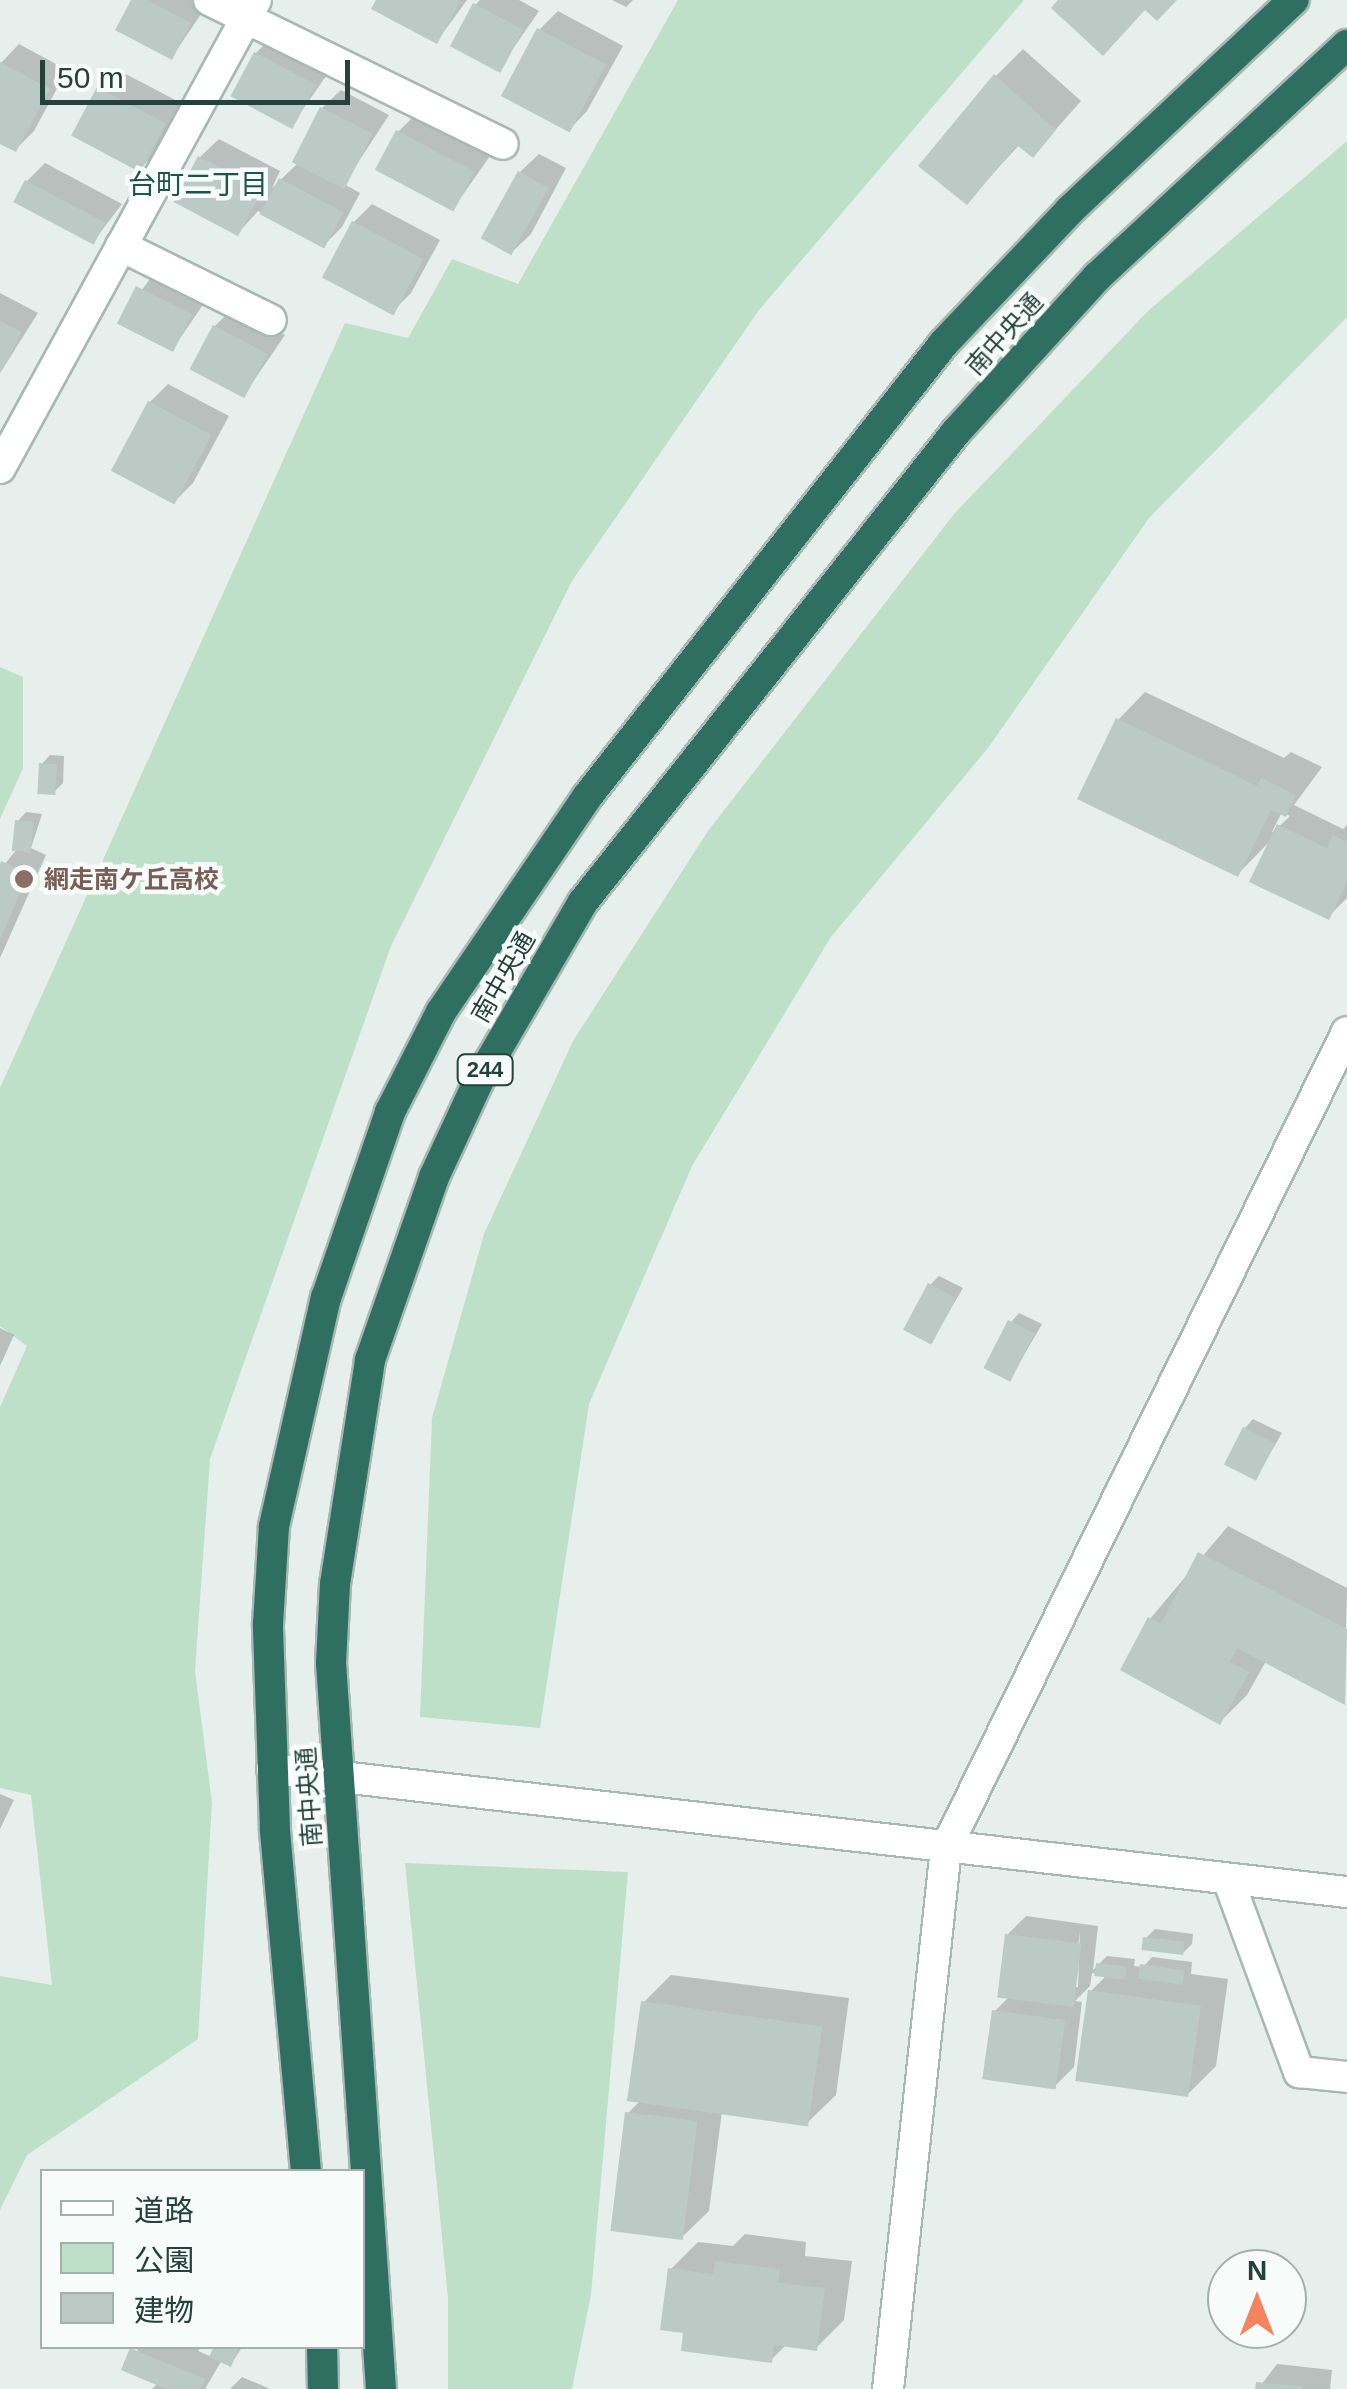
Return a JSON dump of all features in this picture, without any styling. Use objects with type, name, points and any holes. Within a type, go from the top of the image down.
[{"type":"highway","name":"南中央通","points":[[306,2169],[272,1769],[268,1624],[274,1526],[295,1414],[358,1194],[390,1112],[441,1012],[587,797],[944,343],[1070,210],[1294,0]]},
{"type":"highway","name":"南中央通","points":[[381,2389],[382,2326],[337,1776],[335,1584],[370,1360],[434,1177],[524,997],[583,902],[956,432],[1097,276],[1347,44]]},
{"type":"highway","points":[[322,2349],[323,2389]]},
{"type":"street","points":[[209,0],[250,10],[503,144]]},
{"type":"street","points":[[0,468],[250,10]]},
{"type":"street","points":[[121,246],[271,320]]},
{"type":"street","points":[[888,2389],[946,1848],[1347,1032]]},
{"type":"street","points":[[272,1769],[1347,1892]]},
{"type":"street","points":[[1228,1878],[1299,2072],[1347,2076]]},
{"type":"green space","points":[[678,0],[1024,0],[759,310],[572,581],[391,946],[210,1459],[195,1671],[212,1803],[198,2039],[27,2155],[0,2210],[0,1976],[52,1985],[31,1795],[0,1788],[0,1407],[27,1346],[0,1326],[0,1088],[345,323],[408,338],[452,259],[518,284]]},
{"type":"green space","points":[[1347,141],[1347,317],[1149,518],[988,748],[831,937],[692,1166],[589,1404],[540,1728],[420,1717],[432,1418],[484,1234],[573,1041],[708,831],[954,514],[1149,310]]},
{"type":"green space","points":[[0,667],[23,677],[23,768],[0,819]]},
{"type":"green space","points":[[405,1863],[628,1872],[591,2295],[572,2389],[448,2389],[448,2298]]},
{"type":"building","points":[[131,0],[147,0],[191,23],[172,60],[115,30]]},
{"type":"building","points":[[376,0],[461,0],[437,44],[371,9]]},
{"type":"building","points":[[1058,0],[1177,0],[1157,21],[1145,10],[1103,56],[1051,8]]},
{"type":"building","points":[[473,3],[523,30],[500,73],[450,46]]},
{"type":"building","points":[[537,28],[606,65],[570,133],[501,96]]},
{"type":"building","points":[[254,52],[316,85],[292,129],[231,96]]},
{"type":"building","points":[[0,62],[50,89],[16,152],[0,144]]},
{"type":"building","points":[[994,74],[1056,130],[1033,158],[1017,145],[967,205],[918,166]]},
{"type":"building","points":[[97,87],[166,124],[140,172],[71,136]]},
{"type":"building","points":[[320,107],[373,134],[344,189],[292,162]]},
{"type":"building","points":[[396,130],[475,172],[453,212],[375,170]]},
{"type":"building","points":[[198,156],[262,190],[238,236],[174,202]]},
{"type":"building","points":[[518,171],[549,188],[511,255],[481,238]]},
{"type":"building","points":[[279,178],[343,212],[324,248],[260,214]]},
{"type":"building","points":[[25,180],[105,223],[94,245],[13,202]]},
{"type":"building","points":[[352,221],[424,259],[393,316],[322,278]]},
{"type":"building","points":[[136,286],[192,315],[173,352],[117,323]]},
{"type":"building","points":[[0,321],[22,332],[0,373]]},
{"type":"building","points":[[213,325],[268,354],[244,398],[190,369]]},
{"type":"building","points":[[148,401],[212,435],[174,505],[111,471]]},
{"type":"building","points":[[1116,718],[1257,786],[1261,778],[1296,795],[1286,817],[1271,810],[1238,877],[1077,799]]},
{"type":"building","points":[[39,763],[57,764],[55,795],[37,794]]},
{"type":"building","points":[[15,820],[34,822],[31,853],[12,851]]},
{"type":"building","points":[[1277,824],[1327,848],[1333,835],[1347,842],[1347,882],[1329,920],[1249,882]]},
{"type":"building","points":[[1,861],[29,873],[0,939],[0,864]]},
{"type":"building","points":[[928,1283],[956,1298],[931,1345],[903,1330]]},
{"type":"building","points":[[1008,1320],[1035,1334],[1010,1382],[983,1368]]},
{"type":"building","points":[[1243,1427],[1275,1443],[1256,1481],[1224,1464]]},
{"type":"building","points":[[1198,1552],[1347,1629],[1345,1705],[1237,1648],[1230,1662],[1249,1672],[1220,1725],[1120,1670],[1148,1617],[1161,1624]]},
{"type":"building","points":[[1005,1934],[1081,1943],[1074,2007],[997,1998]]},
{"type":"building","points":[[1143,1937],[1185,1942],[1183,1955],[1141,1950]]},
{"type":"building","points":[[1096,1963],[1127,1967],[1125,1980],[1094,1976]]},
{"type":"building","points":[[1140,1964],[1185,1970],[1182,1985],[1138,1979]]},
{"type":"building","points":[[1088,1990],[1201,2006],[1188,2097],[1075,2081]]},
{"type":"building","points":[[641,2001],[822,2026],[808,2126],[627,2101]]},
{"type":"building","points":[[992,2010],[1065,2020],[1056,2090],[982,2079]]},
{"type":"building","points":[[625,2112],[697,2121],[683,2240],[610,2231]]},
{"type":"building","points":[[715,2261],[780,2269],[778,2283],[825,2288],[817,2351],[774,2345],[772,2363],[681,2351],[683,2333],[660,2330],[668,2268],[713,2274]]},
{"type":"building","points":[[132,2349],[205,2379],[201,2389],[166,2389],[121,2370]]},
{"type":"building","points":[[213,2349],[239,2349],[231,2367],[209,2357]]},
{"type":"building","points":[[1256,2382],[1302,2386],[1255,2389]]},
{"type":"place","name":"網走南ケ丘高校","points":[[24,879]]},
{"type":"district","name":"台町二丁目","points":[[198,185]]}]
